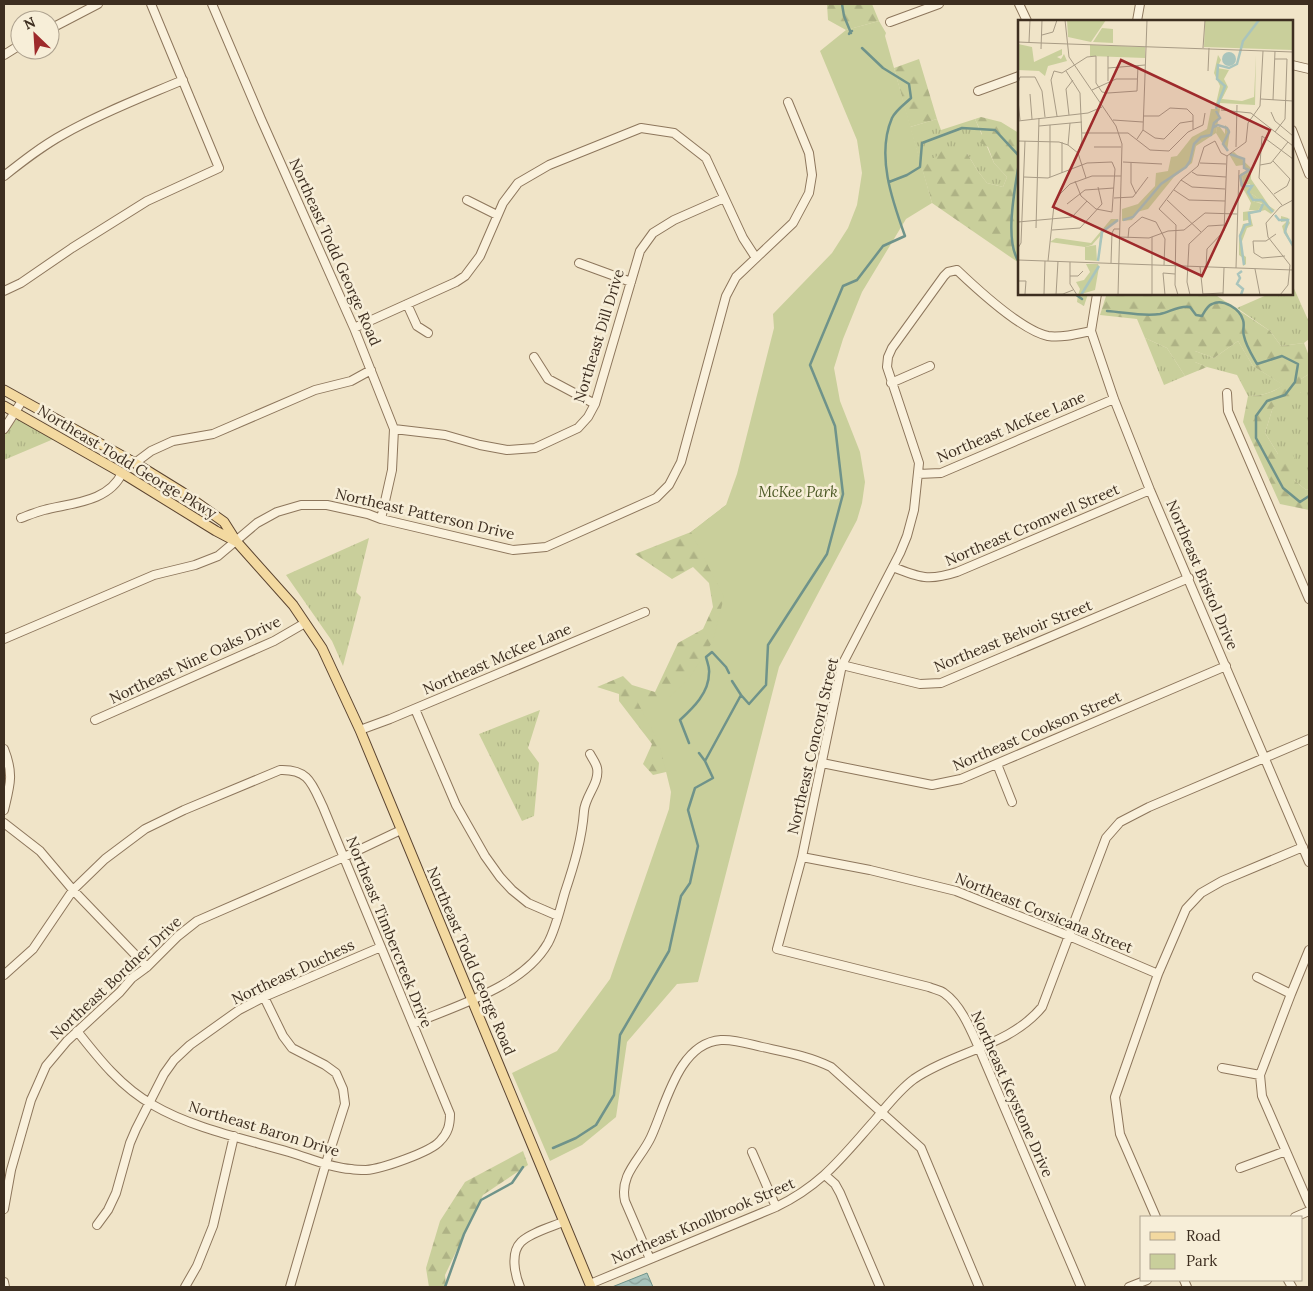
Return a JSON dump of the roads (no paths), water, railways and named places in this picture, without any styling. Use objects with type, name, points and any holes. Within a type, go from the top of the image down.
[{"type":"main road","name":"Northeast Todd George Road","points":[[4,390],[135,463],[182,492],[224,522],[236,541],[293,605],[322,648],[360,730],[473,998],[563,1222],[591,1286]]},
{"type":"main road","name":"Northeast Todd George Pkwy","points":[[4,406],[122,473],[216,532],[236,541]]},
{"type":"street","points":[[60,24],[98,4]]},
{"type":"street","points":[[4,290],[21,283],[72,248],[146,202],[219,168],[151,4]]},
{"type":"street","name":"Northeast Todd George Road","points":[[212,4],[264,128],[354,328],[394,429],[392,470],[382,519]]},
{"type":"street","points":[[890,22],[939,4]]},
{"type":"street","points":[[1019,4],[1027,20]]},
{"type":"street","points":[[1137,20],[1140,4]]},
{"type":"street","points":[[1293,65],[1309,69]]},
{"type":"street","points":[[978,91],[1018,76]]},
{"type":"street","points":[[4,176],[27,157],[64,134],[111,111],[183,80]]},
{"type":"street","name":"Northeast Patterson Drive","points":[[4,639],[154,575],[195,565],[218,556],[257,522],[277,512],[301,505],[327,505],[513,550],[546,547],[656,498],[669,485],[680,462],[726,296],[736,277],[793,223],[809,193],[812,175],[809,153],[788,102]]},
{"type":"street","points":[[354,328],[456,282],[465,276],[480,256],[503,203],[518,183],[549,165],[641,128],[674,133],[706,158],[743,238],[756,258]]},
{"type":"street","points":[[1293,133],[1309,174]]},
{"type":"street","name":"Northeast Dill Drive","points":[[394,429],[445,435],[507,450],[535,448],[567,435],[578,428],[588,417],[595,404],[640,251],[653,233],[674,220],[724,198]]},
{"type":"street","points":[[467,200],[497,215]]},
{"type":"street","points":[[579,263],[630,282]]},
{"type":"street","name":"Northeast Concord Street","points":[[777,949],[802,857],[842,665],[893,567],[909,528],[914,510],[919,463],[887,368],[888,357],[892,348],[944,276],[948,272],[958,270],[998,306],[1040,334],[1055,337],[1091,332]]},
{"type":"street","name":"Northeast Bristol Drive","points":[[1097,295],[1091,332],[1114,399],[1150,490],[1309,862]]},
{"type":"street","points":[[407,304],[417,326],[428,333]]},
{"type":"street","points":[[534,357],[548,379],[595,404]]},
{"type":"street","points":[[891,383],[930,366]]},
{"type":"street","points":[[135,463],[151,451],[172,441],[213,434],[315,390],[351,381],[371,370]]},
{"type":"street","points":[[1227,393],[1228,411],[1309,600]]},
{"type":"street","name":"Northeast McKee Lane","points":[[918,474],[941,473],[1114,399]]},
{"type":"street","points":[[4,429],[22,401]]},
{"type":"street","points":[[21,518],[41,511],[95,498],[112,487],[119,480],[122,473]]},
{"type":"street","name":"Northeast Cromwell Street","points":[[893,567],[922,577],[938,578],[957,572],[1150,490]]},
{"type":"street","name":"Northeast Belvoir Street","points":[[842,665],[920,684],[941,683],[1189,578]]},
{"type":"street","name":"Northeast McKee Lane","points":[[360,730],[415,709],[645,612]]},
{"type":"street","name":"Northeast Nine Oaks Drive","points":[[95,720],[274,642],[305,623]]},
{"type":"street","name":"Northeast Cookson Street","points":[[822,763],[932,785],[961,779],[1226,666]]},
{"type":"street","points":[[415,709],[456,805],[485,856],[500,877],[528,903],[558,916]]},
{"type":"street","name":"Northeast Knollbrook Street","points":[[591,1286],[650,1259],[776,1207],[802,1194],[826,1176],[881,1112],[914,1080],[940,1064],[1016,1031],[1042,1007],[1106,838],[1120,822],[1149,807],[1309,740]]},
{"type":"street","points":[[4,749],[9,761],[11,781],[4,810]]},
{"type":"street","points":[[412,1024],[511,980],[531,965],[549,940],[578,851],[585,803],[595,784],[597,768],[590,754]]},
{"type":"street","points":[[998,764],[1012,802]]},
{"type":"street","name":"Northeast Timbercreek Drive","points":[[74,890],[105,859],[145,829],[184,810],[280,770],[292,770],[303,773],[310,782],[344,857],[450,1114]]},
{"type":"street","points":[[4,823],[40,851],[147,967]]},
{"type":"street","name":"Northeast Bordner Drive","points":[[4,1209],[7,1169],[31,1100],[46,1066],[77,1031],[120,992],[132,978],[147,967],[178,936],[198,921],[401,830]]},
{"type":"street","points":[[1156,1216],[1120,1134],[1114,1097],[1158,974],[1186,908],[1201,893],[1222,881],[1303,847]]},
{"type":"street","name":"Northeast Corsicana Street","points":[[802,857],[870,870],[956,891],[1158,974]]},
{"type":"street","points":[[4,976],[33,949],[74,890]]},
{"type":"street","name":"Northeast Duchess","points":[[97,1225],[108,1210],[116,1192],[130,1143],[164,1074],[179,1055],[222,1021],[264,997],[381,947]]},
{"type":"street","name":"Northeast Keystone Drive","points":[[777,949],[929,987],[944,993],[966,1020],[1081,1287]]},
{"type":"street","points":[[1309,950],[1260,1075],[1262,1096],[1309,1204]]},
{"type":"street","points":[[1257,976],[1291,994]]},
{"type":"street","points":[[264,997],[283,1036],[292,1048],[325,1065],[336,1073],[343,1089],[345,1104],[290,1287]]},
{"type":"street","name":"Northeast Baron Drive","points":[[77,1031],[112,1074],[150,1104],[168,1114],[234,1136],[349,1169],[368,1170],[432,1148],[440,1142],[448,1131],[450,1114]]},
{"type":"street","points":[[650,1259],[625,1201],[623,1194],[625,1180],[629,1170],[650,1138],[684,1062],[701,1046],[716,1041],[734,1041],[813,1059],[831,1067],[921,1148],[980,1287]]},
{"type":"street","points":[[1222,1068],[1260,1075]]},
{"type":"street","points":[[185,1287],[197,1266],[213,1226],[234,1136]]},
{"type":"street","points":[[1240,1168],[1286,1151]]},
{"type":"street","points":[[752,1152],[776,1207]]},
{"type":"street","points":[[826,1176],[835,1184],[840,1193],[880,1287]]},
{"type":"street","points":[[520,1287],[514,1260],[520,1243],[534,1234],[563,1222]]},
{"type":"street","points":[[1129,1287],[1144,1281]]},
{"type":"street","points":[[4,1282],[6,1287]]},
{"type":"water","points":[[647,1273],[653,1287],[612,1287]]},
{"type":"waterway","points":[[842,4],[844,16],[851,33]]},
{"type":"waterway","points":[[849,34],[852,31]]},
{"type":"waterway","points":[[553,1148],[576,1138],[596,1125],[614,1095],[620,1035],[669,951],[681,896],[690,883],[698,846],[688,810],[695,788],[713,778],[705,761],[741,695],[749,704],[766,685],[768,645],[827,554],[843,494],[835,426],[810,365],[843,286],[857,280],[883,246],[905,236],[891,193],[885,147],[887,132],[892,118],[911,98],[909,84],[883,68],[862,48]]},
{"type":"waterway","points":[[889,182],[907,175],[920,167],[922,143],[962,128],[995,130],[1018,155]]},
{"type":"waterway","points":[[1018,169],[1011,228],[1012,241],[1018,260]]},
{"type":"waterway","points":[[1076,295],[1082,299]]},
{"type":"waterway","points":[[1107,311],[1154,315],[1178,308],[1190,307],[1196,315],[1202,316],[1210,305],[1221,302],[1235,309],[1241,316],[1244,322],[1243,332],[1245,340],[1257,364],[1282,356],[1298,364],[1295,382],[1285,395],[1267,401],[1256,416],[1256,438],[1283,488],[1300,502],[1309,496]]},
{"type":"waterway","points":[[689,743],[680,720],[695,705],[706,687],[709,671],[706,657],[712,652],[729,673]]},
{"type":"waterway","points":[[732,681],[741,695]]},
{"type":"waterway","points":[[699,753],[705,761]]},
{"type":"waterway","points":[[445,1287],[464,1234],[481,1200],[512,1183],[523,1167]]},
{"type":"park label","name":"McKee Park","points":[[798,492]]}]
